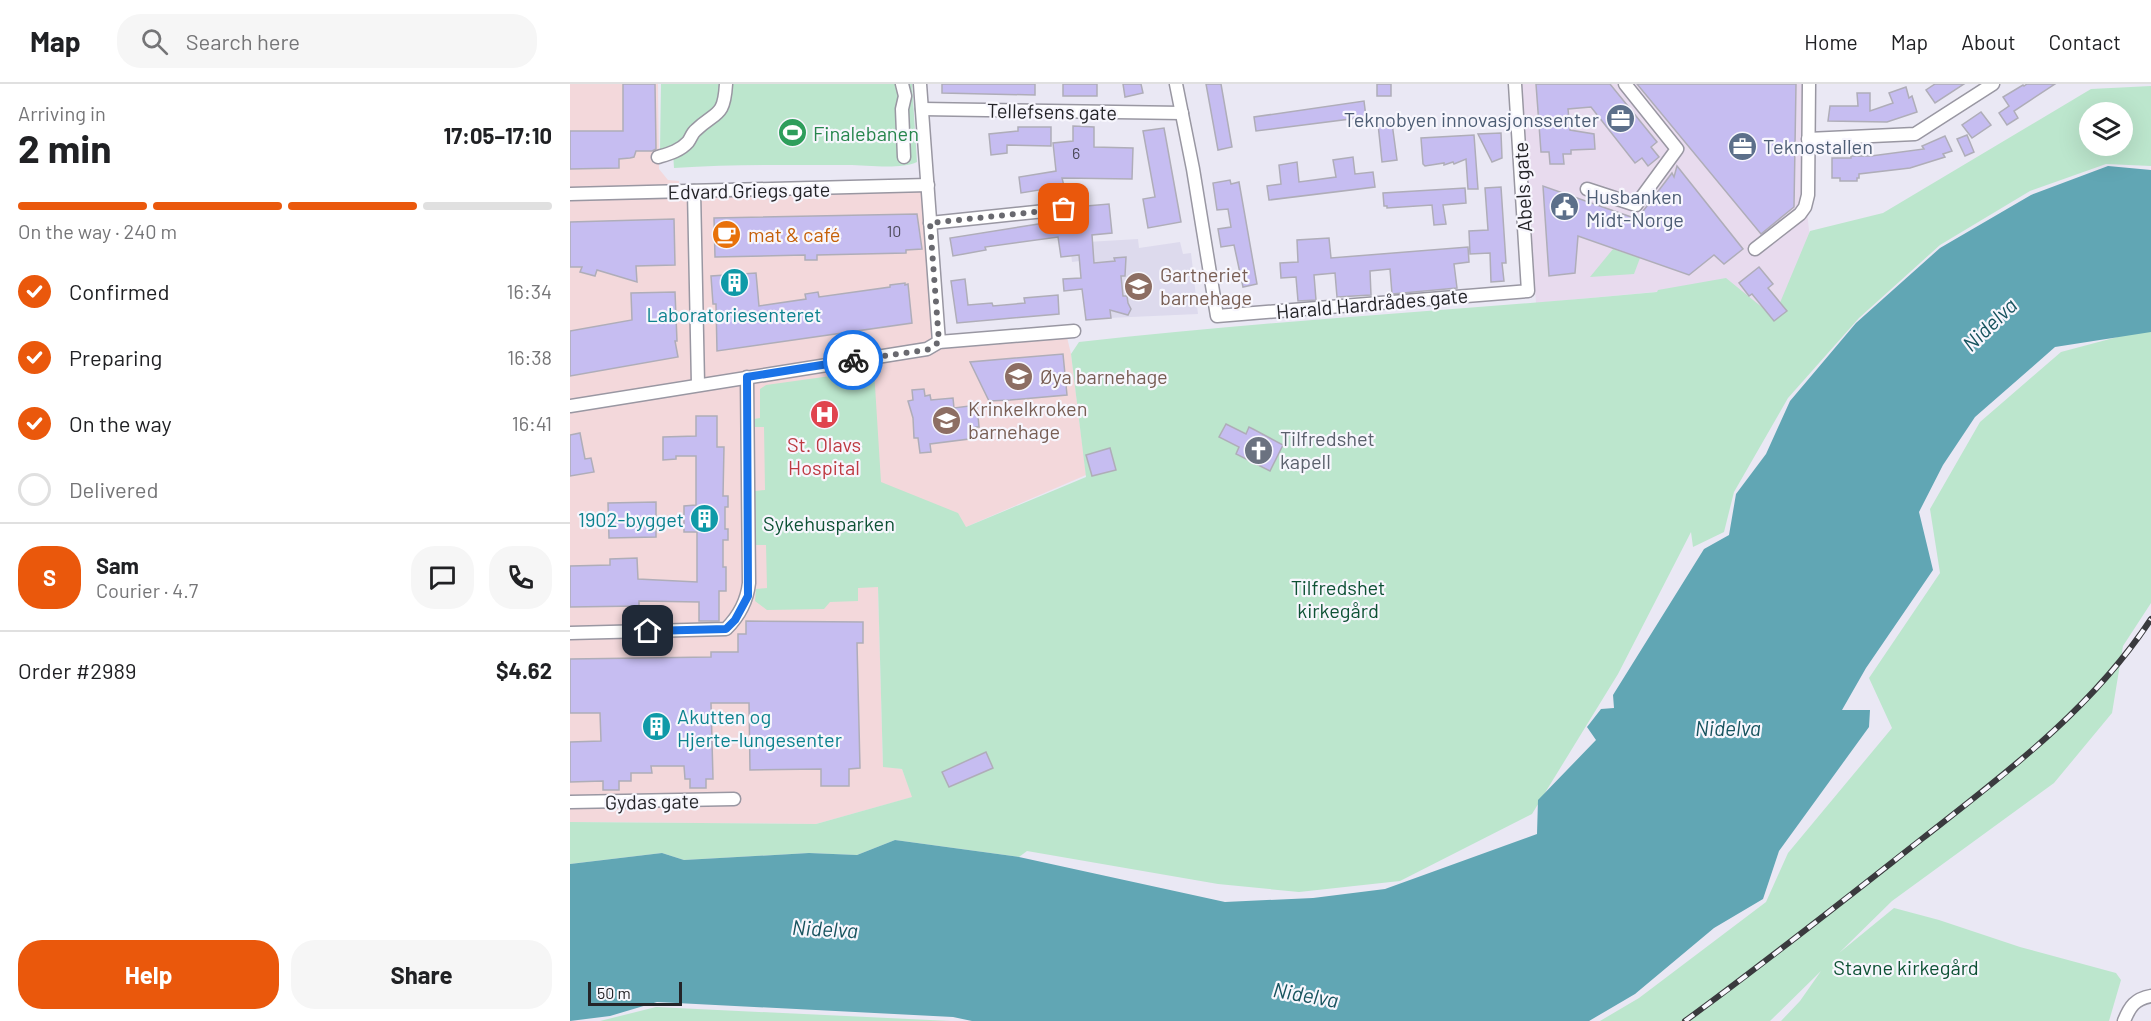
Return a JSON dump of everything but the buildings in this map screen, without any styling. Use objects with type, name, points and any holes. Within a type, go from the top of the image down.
[{"type":"street","points":[[658,158],[686,144],[694,131],[715,117],[723,106],[727,84]]},
{"type":"street","points":[[902,84],[905,96],[902,110],[904,157]]},
{"type":"street","points":[[920,84],[939,342]]},
{"type":"street","points":[[1176,84],[1182,112]]},
{"type":"street","name":"Abels gate","points":[[1515,84],[1528,291]]},
{"type":"street","points":[[1587,189],[1636,205],[1677,149],[1625,84]]},
{"type":"street","points":[[1755,249],[1800,214],[1805,207],[1808,195],[1809,84]]},
{"type":"street","points":[[1808,139],[1915,134],[1988,85]]},
{"type":"street","name":"Tellefsens gate","points":[[922,109],[1182,112]]},
{"type":"street","name":"Harald Hardrådes gate","points":[[1182,112],[1217,316],[1528,291]]},
{"type":"street","name":"Edvard Griegs gate","points":[[570,194],[928,185]]},
{"type":"street","points":[[694,191],[698,384]]},
{"type":"street","points":[[930,223],[1064,209]]},
{"type":"street","points":[[570,406],[698,384],[927,350],[939,342],[1074,332]]},
{"type":"street","points":[[570,633],[726,629],[735,620],[748,596],[749,583],[747,377]]},
{"type":"street","name":"Gydas gate","points":[[570,802],[734,799]]},
{"type":"street","points":[[2124,1021],[2129,1007],[2138,999],[2151,996]]},
{"type":"shaded area","name":"St. Olavs Hospital","points":[[570,84],[658,84],[659,169],[668,180],[679,181],[679,192],[928,185],[939,342],[1066,333],[1071,354],[1086,475],[966,527],[878,586],[883,766],[902,769],[913,797],[816,824],[570,822]]},
{"type":"shaded area","points":[[1521,84],[1803,84],[1803,174],[1813,267],[1764,334],[1730,285],[1536,303]]},
{"type":"shaded area","name":"Gartneriet barnehage","points":[[1138,239],[1139,248],[1180,242],[1183,254],[1191,253],[1198,314],[1086,319],[1080,261],[1072,262],[1070,243]]},
{"type":"green space","name":"Finalebanen","points":[[661,84],[912,84],[917,162],[893,166],[761,165],[674,168],[673,152],[660,151]]},
{"type":"green space","name":"Tilfredshet kirkegård","points":[[2151,86],[2151,166],[2106,164],[2030,191],[1940,245],[1859,318],[1788,398],[1734,492],[1724,532],[1693,547],[1691,532],[1618,674],[1532,814],[1400,881],[1299,892],[1218,884],[1027,851],[1019,857],[895,840],[857,855],[809,853],[684,860],[662,853],[570,864],[570,822],[816,824],[912,797],[902,769],[883,767],[878,587],[858,588],[858,601],[830,602],[824,609],[767,610],[755,601],[756,589],[767,588],[766,545],[756,545],[755,491],[765,490],[764,427],[754,427],[754,419],[760,418],[760,389],[766,385],[874,370],[881,482],[958,513],[966,527],[1086,477],[1071,354],[1079,342],[1223,327],[1657,292],[1726,278],[1774,317],[1810,231],[1883,213],[2091,89]]},
{"type":"green space","points":[[1613,249],[1640,258],[1634,274],[1590,277]]},
{"type":"green space","name":"Stavne kirkegård","points":[[2151,328],[2151,603],[2123,646],[2112,713],[2054,783],[1892,901],[1839,953],[1894,908],[1939,920],[2020,947],[2116,973],[2121,980],[2109,1021],[1781,1021],[1800,1001],[1821,971],[1770,1021],[1600,1021],[1639,998],[1766,902],[1788,853],[1892,728],[1869,678],[1940,573],[1930,509],[1980,422],[2061,352]]},
{"type":"green space","points":[[656,1007],[951,1021],[600,1021]]},
{"type":"water","name":"Nidelva","points":[[2108,166],[2151,170],[2151,332],[2055,347],[1975,417],[1943,465],[1919,512],[1933,570],[1866,668],[1842,710],[1870,710],[1869,727],[1779,851],[1763,899],[1714,928],[1635,994],[1589,1021],[972,1021],[953,1017],[657,1002],[610,1016],[570,1021],[570,864],[662,853],[684,860],[809,853],[857,855],[895,840],[1019,857],[1225,902],[1313,898],[1385,889],[1537,834],[1538,800],[1596,740],[1587,727],[1601,709],[1614,708],[1613,695],[1704,549],[1729,535],[1736,494],[1766,454],[1790,401],[1856,323],[1940,248],[2031,195]]},
{"type":"railway","points":[[1685,1021],[1805,931],[2016,764],[2075,711],[2128,652],[2151,619]]},
{"type":"way so far","points":[[853,360],[927,350],[939,342],[930,223],[1064,209]]},
{"type":"place","name":"Teknobyen innovasjonssenter","points":[[1620,119]]},
{"type":"place","name":"Finalebanen","points":[[792,133]]},
{"type":"place","name":"Teknostallen","points":[[1742,146]]},
{"type":"place","name":"Husbanken Midt-Norge","points":[[1565,207]]},
{"type":"place","name":"mat & café","points":[[727,234]]},
{"type":"place","name":"Laboratoriesenteret","points":[[734,283]]},
{"type":"place","name":"Gartneriet barnehage","points":[[1139,286]]},
{"type":"place","name":"Øya barnehage","points":[[1019,376]]},
{"type":"place","name":"St. Olavs Hospital","points":[[824,414]]},
{"type":"place","name":"Krinkelkroken barnehage","points":[[947,420]]},
{"type":"place","name":"Tilfredshet kapell","points":[[1259,450]]},
{"type":"place","name":"1902-bygget","points":[[705,519]]},
{"type":"place","name":"Akutten og Hjerte-lungesenter","points":[[656,727]]},
{"type":"route","points":[[648,631],[726,629],[735,620],[748,596],[747,377],[853,360]]},
{"type":"park label","name":"Sykehusparken","points":[[829,523]]}]
